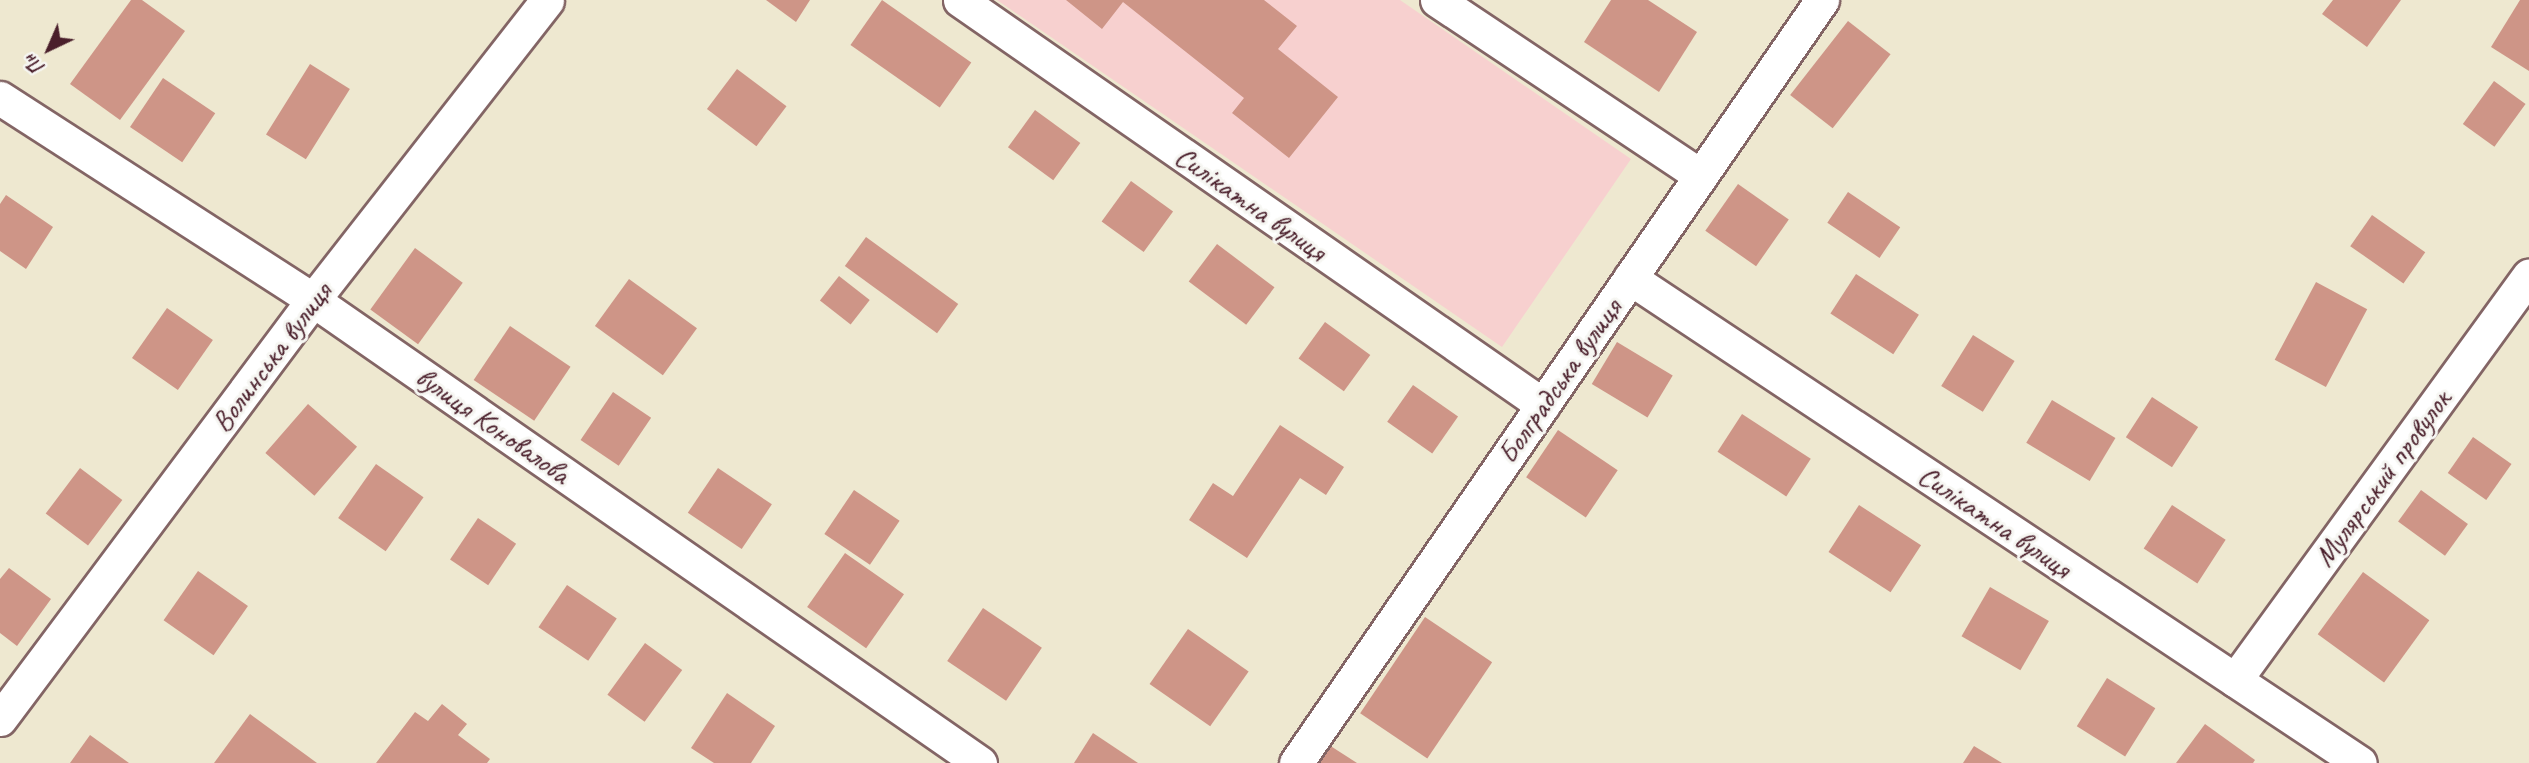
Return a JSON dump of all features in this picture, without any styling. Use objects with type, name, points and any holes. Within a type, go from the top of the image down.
[{"type":"street","name":"Волинська вулиця","points":[[0,719],[313,300],[547,0]]},
{"type":"street","name":"Силікатна вулиця","points":[[960,0],[1543,405]]},
{"type":"street","points":[[1437,0],[1700,176]]},
{"type":"street","name":"Болградська вулиця","points":[[1296,763],[1822,0]]},
{"type":"street","name":"вулиця Коновалова","points":[[0,98],[313,300],[980,763]]},
{"type":"street","name":"Мулярський провулок","points":[[2235,680],[2529,276]]},
{"type":"street","name":"Силікатна вулиця","points":[[1630,278],[2360,763]]},
{"type":"shaded area","points":[[997,0],[1400,0],[1631,159],[1502,347]]},
{"type":"building","points":[[131,0],[142,0],[185,31],[120,120],[70,84]]},
{"type":"building","points":[[766,0],[810,0],[796,22]]},
{"type":"building","points":[[882,0],[971,63],[940,108],[850,45]]},
{"type":"building","points":[[1066,0],[1264,0],[1297,26],[1278,49],[1338,97],[1289,158],[1232,113],[1244,98],[1123,2],[1102,29]]},
{"type":"building","points":[[1611,0],[1648,0],[1697,32],[1659,92],[1584,42]]},
{"type":"building","points":[[2333,0],[2401,0],[2367,47],[2322,14]]},
{"type":"building","points":[[2520,0],[2529,0],[2529,71],[2491,47]]},
{"type":"building","points":[[1848,21],[1891,54],[1833,128],[1790,95]]},
{"type":"building","points":[[310,64],[350,89],[306,159],[266,134]]},
{"type":"building","points":[[737,69],[787,106],[756,146],[707,109]]},
{"type":"building","points":[[163,78],[215,113],[182,162],[130,127]]},
{"type":"building","points":[[2494,81],[2526,104],[2494,147],[2463,124]]},
{"type":"building","points":[[1035,110],[1080,143],[1053,180],[1008,147]]},
{"type":"building","points":[[1131,181],[1173,212],[1144,252],[1102,221]]},
{"type":"building","points":[[1738,184],[1789,220],[1756,266],[1705,231]]},
{"type":"building","points":[[1848,192],[1900,227],[1880,258],[1827,223]]},
{"type":"building","points":[[6,195],[53,227],[26,269],[0,251],[0,204]]},
{"type":"building","points":[[2372,215],[2425,252],[2403,283],[2350,246]]},
{"type":"building","points":[[866,237],[958,304],[937,333],[845,266]]},
{"type":"building","points":[[1217,244],[1275,287],[1246,325],[1189,282]]},
{"type":"building","points":[[415,248],[463,283],[418,344],[370,309]]},
{"type":"building","points":[[1856,274],[1919,315],[1893,354],[1830,313]]},
{"type":"building","points":[[839,276],[870,300],[851,324],[820,300]]},
{"type":"building","points":[[629,279],[697,328],[663,375],[595,326]]},
{"type":"building","points":[[2316,282],[2367,309],[2326,387],[2275,360]]},
{"type":"building","points":[[167,308],[213,340],[178,390],[132,358]]},
{"type":"building","points":[[1325,322],[1370,355],[1344,391],[1299,358]]},
{"type":"building","points":[[510,326],[571,367],[534,421],[474,380]]},
{"type":"building","points":[[1973,335],[2015,361],[1983,412],[1941,386]]},
{"type":"building","points":[[1617,342],[1673,375],[1647,417],[1592,384]]},
{"type":"building","points":[[1413,385],[1458,417],[1432,453],[1387,422]]},
{"type":"building","points":[[613,392],[651,418],[619,466],[581,440]]},
{"type":"building","points":[[2152,397],[2198,427],[2172,467],[2126,437]]},
{"type":"building","points":[[2052,400],[2115,438],[2090,481],[2026,443]]},
{"type":"building","points":[[308,404],[357,447],[314,496],[265,453]]},
{"type":"building","points":[[1742,414],[1811,459],[1786,496],[1717,452]]},
{"type":"building","points":[[1280,425],[1344,467],[1326,495],[1300,478],[1247,558],[1189,520],[1213,483],[1233,496]]},
{"type":"building","points":[[1558,430],[1618,470],[1586,518],[1526,477]]},
{"type":"building","points":[[2473,437],[2512,464],[2486,500],[2448,473]]},
{"type":"building","points":[[376,464],[424,497],[386,551],[338,518]]},
{"type":"building","points":[[80,468],[122,500],[88,545],[46,514]]},
{"type":"building","points":[[718,468],[772,504],[742,549],[688,513]]},
{"type":"building","points":[[854,490],[900,521],[870,565],[824,534]]},
{"type":"building","points":[[2421,490],[2468,524],[2445,556],[2398,522]]},
{"type":"building","points":[[1859,505],[1921,545],[1891,592],[1829,552]]},
{"type":"building","points":[[2172,505],[2226,540],[2197,583],[2144,549]]},
{"type":"building","points":[[478,518],[516,544],[488,585],[450,559]]},
{"type":"building","points":[[845,553],[904,594],[866,648],[807,607]]},
{"type":"building","points":[[9,568],[51,599],[17,646],[0,633],[0,579]]},
{"type":"building","points":[[198,571],[248,606],[214,655],[164,620]]},
{"type":"building","points":[[2363,572],[2429,620],[2384,682],[2318,634]]},
{"type":"building","points":[[567,585],[617,619],[588,661],[538,627]]},
{"type":"building","points":[[1990,587],[2049,621],[2020,670],[1962,636]]},
{"type":"building","points":[[983,608],[1042,648],[1006,701],[947,661]]},
{"type":"building","points":[[1425,617],[1492,662],[1427,758],[1360,713]]},
{"type":"building","points":[[1188,629],[1249,671],[1210,726],[1150,684]]},
{"type":"building","points":[[645,643],[682,670],[645,722],[607,695]]},
{"type":"building","points":[[2107,678],[2155,708],[2125,757],[2077,726]]},
{"type":"building","points":[[727,693],[775,726],[751,763],[714,763],[691,748]]},
{"type":"building","points":[[442,704],[467,724],[458,735],[490,759],[487,763],[376,763],[415,712],[428,721]]},
{"type":"building","points":[[250,714],[317,763],[214,763]]},
{"type":"building","points":[[2205,724],[2255,760],[2253,763],[2176,763]]},
{"type":"building","points":[[1093,733],[1138,763],[1074,763]]},
{"type":"building","points":[[90,735],[129,763],[70,763]]},
{"type":"building","points":[[1329,745],[1357,763],[1316,763]]},
{"type":"building","points":[[1974,746],[2002,763],[1963,763]]}]
